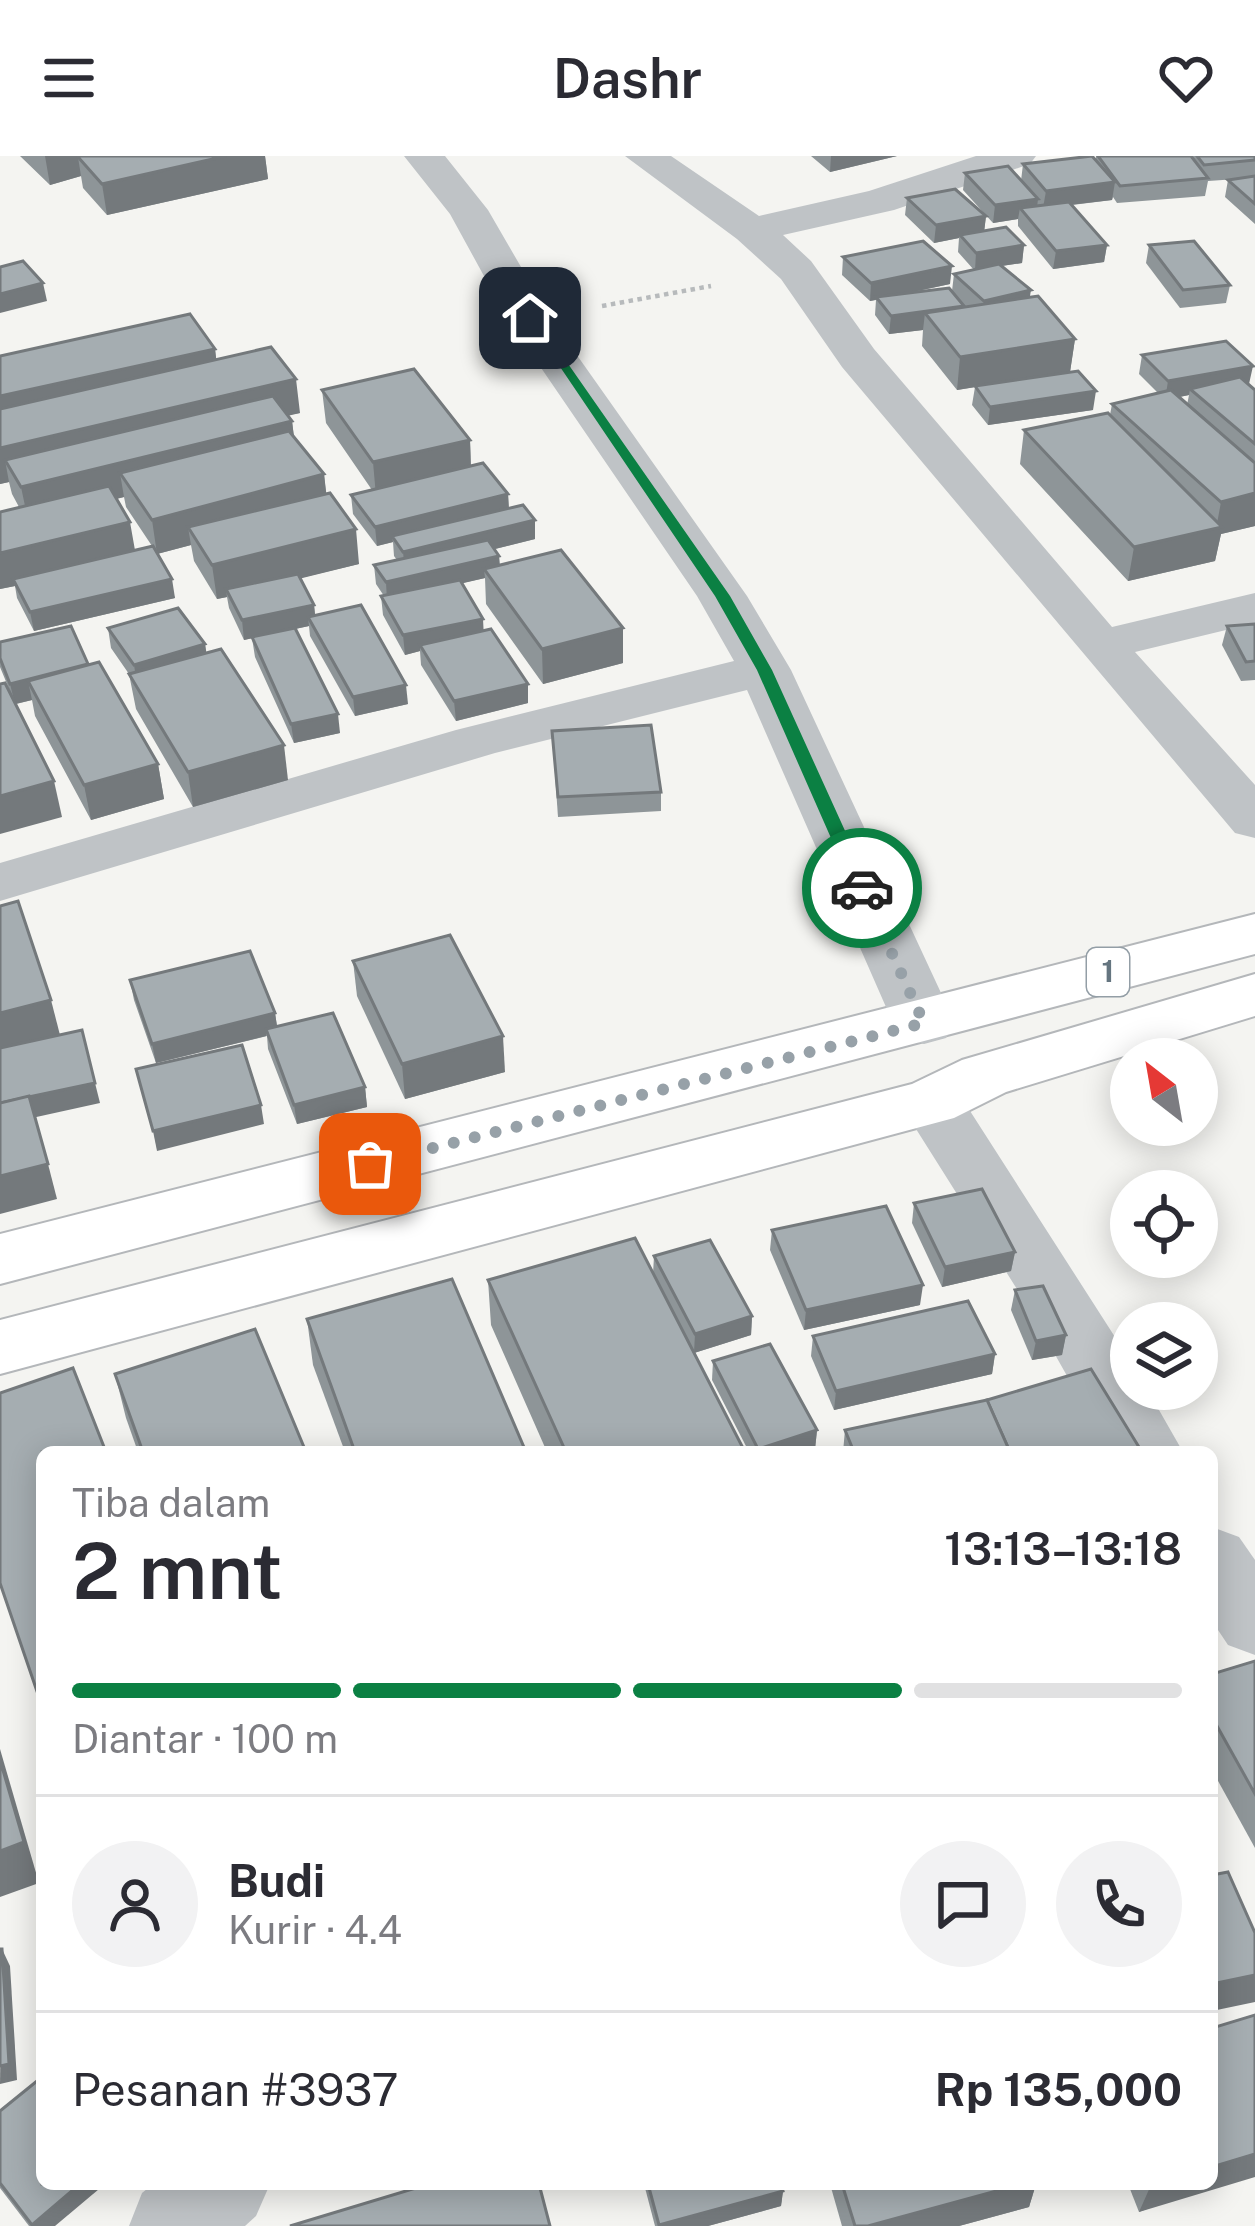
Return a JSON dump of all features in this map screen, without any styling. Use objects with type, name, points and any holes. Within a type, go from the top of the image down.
[{"type":"highway","name":"1","points":[[0,1258],[1255,934]]},
{"type":"highway","points":[[0,1347],[958,1089],[1255,995]]},
{"type":"street","points":[[424,156],[468,210],[530,318],[722,596],[765,670],[943,1017]]},
{"type":"street","points":[[645,156],[752,230],[796,269],[858,358],[1100,646],[1255,820]]},
{"type":"street","points":[[752,230],[880,201],[1016,156]]},
{"type":"street","points":[[1100,646],[1255,608]]},
{"type":"street","points":[[0,882],[449,747],[592,708],[765,670]]},
{"type":"street","points":[[958,1089],[1051,1287],[1144,1446]]},
{"type":"street","points":[[1218,1568],[1255,1622]]},
{"type":"street","points":[[175,2226],[217,2190]]},
{"type":"path","points":[[600,307],[724,284]]},
{"type":"building","points":[[80,156],[226,156],[102,184]]},
{"type":"building","points":[[1092,156],[1115,182],[1046,191],[1023,164]]},
{"type":"building","points":[[1098,156],[1191,156],[1208,178],[1120,186]]},
{"type":"building","points":[[1197,156],[1255,156],[1255,160],[1204,165]]},
{"type":"building","points":[[1008,166],[1038,199],[995,205],[965,173]]},
{"type":"building","points":[[1255,176],[1255,204],[1228,180]]},
{"type":"building","points":[[955,189],[986,216],[936,225],[907,198]]},
{"type":"building","points":[[1069,202],[1107,245],[1056,251],[1020,208]]},
{"type":"building","points":[[1006,227],[1024,245],[976,253],[960,235]]},
{"type":"building","points":[[923,241],[952,266],[871,283],[843,257]]},
{"type":"building","points":[[1194,241],[1230,285],[1183,290],[1149,245]]},
{"type":"building","points":[[23,261],[43,283],[0,294],[0,267]]},
{"type":"building","points":[[999,264],[1031,290],[984,301],[954,274]]},
{"type":"building","points":[[949,288],[964,306],[891,316],[876,297]]},
{"type":"building","points":[[1038,296],[1075,339],[960,357],[925,313]]},
{"type":"building","points":[[190,314],[215,349],[0,396],[0,356]]},
{"type":"building","points":[[1226,341],[1253,366],[1168,381],[1142,355]]},
{"type":"building","points":[[271,347],[296,379],[0,448],[0,409]]},
{"type":"building","points":[[414,369],[470,440],[373,462],[322,390]]},
{"type":"building","points":[[1078,371],[1096,391],[990,407],[975,386]]},
{"type":"building","points":[[1240,377],[1255,390],[1255,444],[1190,389]]},
{"type":"building","points":[[1171,390],[1255,463],[1255,493],[1221,502],[1112,404]]},
{"type":"building","points":[[273,396],[292,421],[21,487],[5,460]]},
{"type":"building","points":[[1108,413],[1222,527],[1134,547],[1024,430]]},
{"type":"building","points":[[289,431],[324,474],[152,520],[120,473]]},
{"type":"building","points":[[483,463],[508,494],[375,527],[351,495]]},
{"type":"building","points":[[109,486],[130,522],[0,553],[0,512]]},
{"type":"building","points":[[330,493],[356,529],[212,565],[188,527]]},
{"type":"building","points":[[523,505],[535,520],[403,552],[392,536]]},
{"type":"building","points":[[488,540],[499,556],[386,582],[374,565]]},
{"type":"building","points":[[153,546],[172,579],[30,612],[13,579]]},
{"type":"building","points":[[561,550],[623,628],[542,649],[484,569]]},
{"type":"building","points":[[298,574],[314,605],[242,620],[226,589]]},
{"type":"building","points":[[460,580],[483,619],[403,635],[381,596]]},
{"type":"building","points":[[361,605],[406,685],[353,697],[308,617]]},
{"type":"building","points":[[178,608],[205,644],[134,665],[108,628]]},
{"type":"building","points":[[1255,624],[1255,661],[1246,662],[1227,626]]},
{"type":"building","points":[[71,626],[88,664],[10,684],[0,658],[0,642]]},
{"type":"building","points":[[295,628],[338,714],[291,724],[252,637]]},
{"type":"building","points":[[491,629],[528,684],[454,701],[420,645]]},
{"type":"building","points":[[221,649],[284,745],[188,772],[129,674]]},
{"type":"building","points":[[99,662],[158,764],[84,785],[28,681]]},
{"type":"building","points":[[5,683],[54,781],[0,796],[0,684]]},
{"type":"building","points":[[651,725],[661,792],[558,797],[552,731]]},
{"type":"building","points":[[18,901],[51,1000],[0,1013],[0,906]]},
{"type":"building","points":[[450,935],[503,1036],[402,1064],[353,961]]},
{"type":"building","points":[[250,951],[275,1013],[152,1044],[130,980]]},
{"type":"building","points":[[333,1013],[365,1087],[294,1105],[266,1029]]},
{"type":"building","points":[[82,1030],[95,1083],[0,1103],[0,1048]]},
{"type":"building","points":[[242,1045],[261,1105],[153,1131],[136,1069]]},
{"type":"building","points":[[29,1096],[48,1164],[0,1176],[0,1103]]},
{"type":"building","points":[[982,1189],[1015,1252],[945,1267],[914,1203]]},
{"type":"building","points":[[886,1206],[923,1285],[806,1310],[772,1230]]},
{"type":"building","points":[[635,1238],[742,1446],[563,1446],[488,1280]]},
{"type":"building","points":[[710,1240],[752,1316],[695,1334],[654,1256]]},
{"type":"building","points":[[452,1279],[523,1446],[353,1446],[307,1319]]},
{"type":"building","points":[[1043,1286],[1066,1335],[1036,1341],[1015,1290]]},
{"type":"building","points":[[968,1301],[995,1354],[836,1391],[813,1336]]},
{"type":"building","points":[[255,1329],[304,1446],[141,1446],[115,1374]]},
{"type":"building","points":[[770,1344],[817,1430],[756,1446],[713,1361]]},
{"type":"building","points":[[73,1368],[104,1446],[36,1446],[36,1688],[0,1583],[0,1393]]},
{"type":"building","points":[[1091,1369],[1110,1400],[1110,1410],[1116,1410],[1138,1446],[1007,1446],[987,1400]]},
{"type":"building","points":[[987,1400],[1007,1446],[852,1446],[845,1430]]},
{"type":"building","points":[[1255,1661],[1255,1794],[1218,1728],[1218,1672]]},
{"type":"building","points":[[0,1760],[24,1842],[0,1851]]},
{"type":"building","points":[[1228,1872],[1255,1933],[1255,1975],[1218,1983],[1218,1874]]},
{"type":"building","points":[[0,1949],[9,2064],[0,2066]]},
{"type":"building","points":[[1255,2015],[1255,2154],[1218,2165],[1218,2026]]},
{"type":"building","points":[[36,2082],[36,2190],[73,2190],[32,2225],[0,2183],[0,2111]]},
{"type":"building","points":[[409,2190],[541,2190],[550,2226],[290,2226]]},
{"type":"building","points":[[650,2190],[783,2191],[659,2225]]},
{"type":"building","points":[[844,2190],[1000,2190],[868,2226],[855,2226]]},
{"type":"way so far","points":[[370,1164],[924,1023],[862,888]]},
{"type":"route","points":[[530,318],[722,596],[765,670],[862,888]]}]
